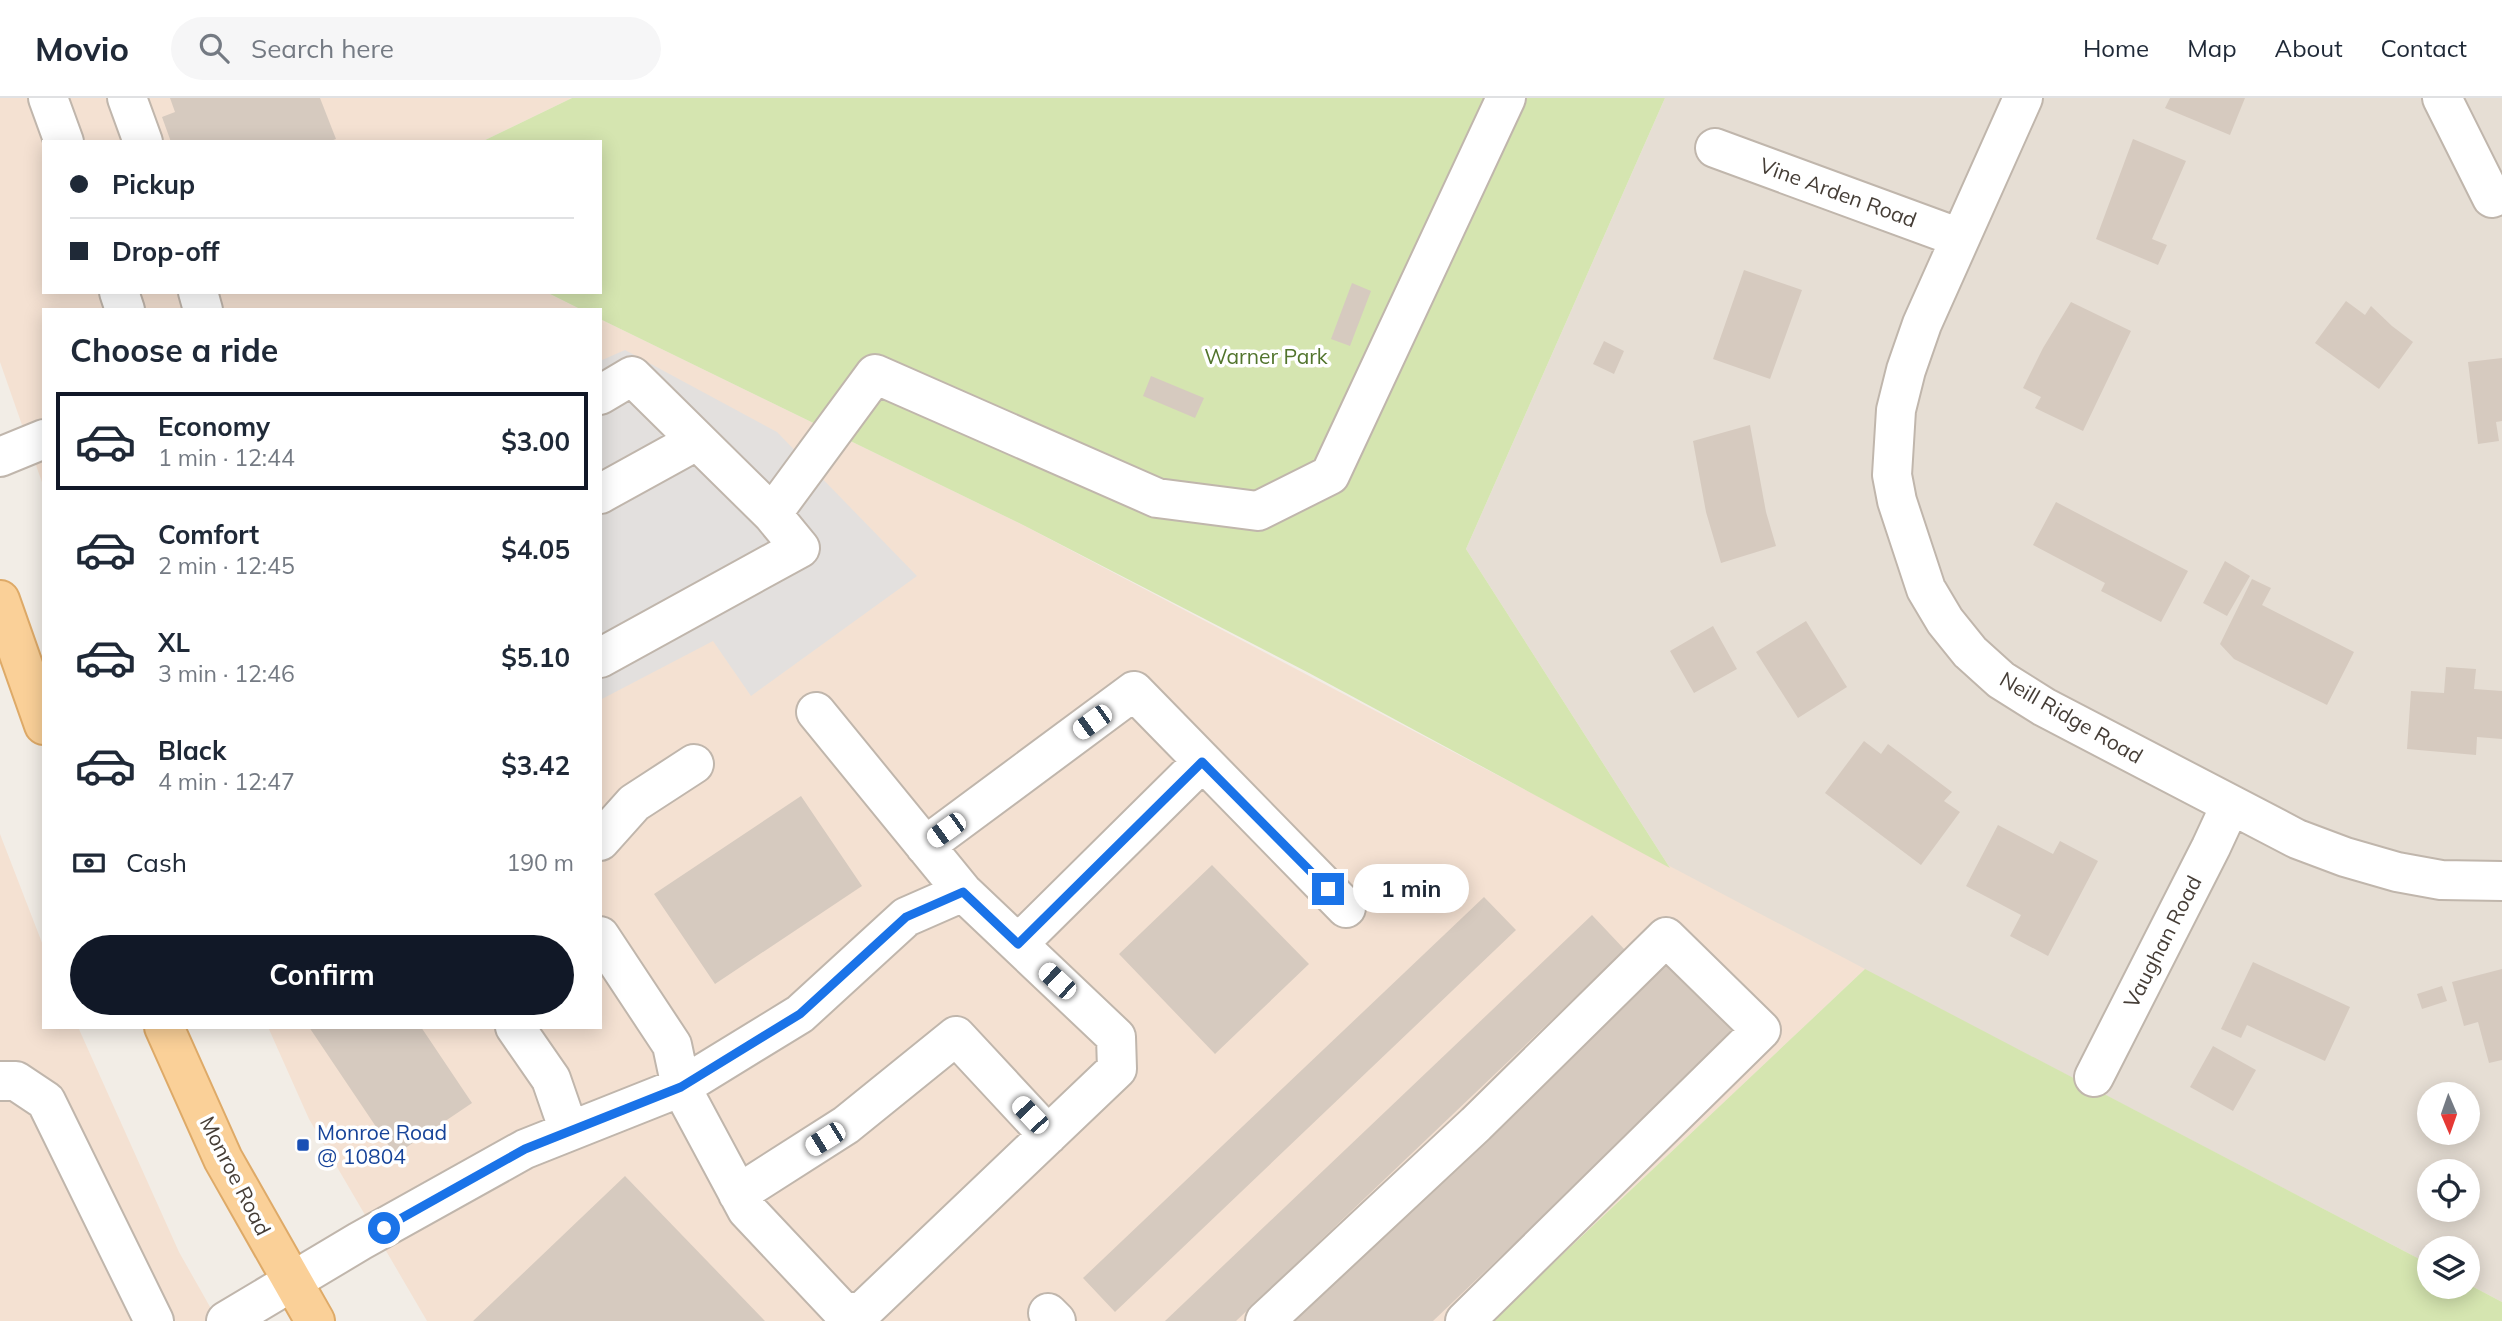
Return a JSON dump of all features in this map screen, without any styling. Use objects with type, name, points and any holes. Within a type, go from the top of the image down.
[{"type":"main road","points":[[0,600],[42,719]]},
{"type":"main road","name":"Monroe Road","points":[[165,1029],[223,1158],[315,1321]]},
{"type":"street","points":[[48,98],[63,140]]},
{"type":"street","points":[[127,98],[142,140]]},
{"type":"street","points":[[772,514],[875,374],[1157,498],[1258,511],[1330,475],[1506,98]]},
{"type":"street","name":"Neill Ridge Road","points":[[2023,98],[1922,324],[1896,410],[1892,475],[1897,500],[1926,589],[1953,632],[1970,652],[2001,680],[2044,707],[2230,806],[2297,839],[2397,872],[2441,880],[2502,881]]},
{"type":"street","points":[[2442,98],[2492,198]]},
{"type":"street","name":"Vine Arden Road","points":[[1716,148],[1960,238]]},
{"type":"street","points":[[602,394],[632,376],[772,514],[800,548],[602,657]]},
{"type":"street","points":[[0,457],[42,440]]},
{"type":"street","points":[[602,493],[696,441]]},
{"type":"street","points":[[925,846],[1134,691],[1346,908]]},
{"type":"street","points":[[602,939],[672,1045],[681,1087],[747,1210],[843,1312],[862,1312],[1117,1069],[1116,1037],[963,892],[816,712]]},
{"type":"street","points":[[1018,944],[1202,762]]},
{"type":"street","points":[[602,839],[634,803],[694,764]]},
{"type":"street","name":"Vaughan Road","points":[[2094,1077],[2230,806]]},
{"type":"street","points":[[226,1321],[525,1149],[681,1087],[800,1014],[906,917],[963,892]]},
{"type":"street","points":[[1265,1321],[1476,1124],[1666,937],[1762,1030],[1465,1321]]},
{"type":"street","points":[[516,1029],[551,1079],[569,1131]]},
{"type":"street","points":[[738,1194],[846,1125],[956,1036],[1048,1135]]},
{"type":"street","points":[[0,1081],[16,1081],[46,1101],[154,1321]]},
{"type":"shaded area","points":[[0,98],[572,98],[485,140],[42,140],[42,294],[550,294],[578,308],[42,308],[42,482],[0,362]]},
{"type":"shaded area","points":[[1665,98],[2502,98],[2502,1302],[2480,1290],[2480,1236],[2417,1236],[2417,1258],[1670,868],[1466,549]]},
{"type":"shaded area","points":[[602,320],[1025,526],[1865,969],[1492,1321],[427,1321],[309,1119],[269,1029],[602,1029]]},
{"type":"shaded area","points":[[625,350],[777,432],[917,576],[751,696],[713,641],[602,699],[602,360]]},
{"type":"shaded area","points":[[0,834],[42,943],[42,1029],[79,1029],[179,1252],[218,1321],[0,1321]]},
{"type":"green space","name":"Warner Park","points":[[572,98],[1665,98],[1466,549],[1670,868],[1309,673],[1025,526],[602,320],[602,308],[578,308],[550,294],[602,294],[602,140],[485,140]]},
{"type":"green space","points":[[1865,969],[2417,1258],[2417,1299],[2480,1299],[2480,1290],[2502,1302],[2502,1321],[1492,1321]]},
{"type":"building","points":[[170,98],[320,98],[336,139],[170,140],[162,117],[175,112]]},
{"type":"building","points":[[2170,98],[2245,98],[2230,135],[2165,108]]},
{"type":"building","points":[[2133,139],[2186,161],[2152,239],[2167,245],[2158,265],[2096,239]]},
{"type":"building","points":[[1744,270],[1802,290],[1770,379],[1713,359]]},
{"type":"building","points":[[1352,283],[1371,291],[1350,346],[1331,339]]},
{"type":"building","points":[[2346,301],[2365,315],[2371,306],[2413,342],[2379,389],[2315,343]]},
{"type":"building","points":[[2071,302],[2131,331],[2083,431],[2035,408],[2041,397],[2023,388]]},
{"type":"building","points":[[1604,341],[1624,351],[1614,374],[1593,364]]},
{"type":"building","points":[[2502,358],[2502,421],[2496,422],[2499,441],[2478,444],[2468,362]]},
{"type":"building","points":[[1151,376],[1204,398],[1195,418],[1143,396]]},
{"type":"building","points":[[1750,425],[1766,512],[1776,546],[1721,563],[1706,512],[1693,441]]},
{"type":"building","points":[[2056,502],[2188,571],[2161,622],[2101,591],[2105,583],[2033,545]]},
{"type":"building","points":[[2225,561],[2250,576],[2227,616],[2203,603]]},
{"type":"building","points":[[2252,579],[2271,588],[2262,605],[2354,652],[2327,705],[2234,659],[2220,644]]},
{"type":"building","points":[[1806,621],[1847,687],[1798,718],[1756,652]]},
{"type":"building","points":[[1713,626],[1737,669],[1694,693],[1670,651]]},
{"type":"building","points":[[2446,667],[2476,669],[2474,689],[2502,691],[2502,739],[2477,737],[2476,755],[2407,749],[2411,691],[2444,693]]},
{"type":"building","points":[[1864,741],[1881,754],[1888,744],[1952,792],[1944,801],[1960,812],[1921,865],[1825,793]]},
{"type":"building","points":[[801,796],[862,886],[715,984],[654,894]]},
{"type":"building","points":[[1998,825],[2053,854],[2060,841],[2098,861],[2048,956],[2010,936],[2021,915],[1966,886]]},
{"type":"building","points":[[1212,865],[1309,964],[1215,1054],[1119,954]]},
{"type":"building","points":[[1484,897],[1516,930],[1115,1312],[1083,1278]]},
{"type":"building","points":[[1592,915],[1625,950],[1236,1321],[1165,1321]]},
{"type":"building","points":[[1668,962],[1735,1033],[1433,1321],[1292,1321]]},
{"type":"building","points":[[2253,962],[2350,1007],[2325,1061],[2247,1025],[2241,1038],[2221,1029]]},
{"type":"building","points":[[2502,969],[2502,1060],[2489,1063],[2478,1022],[2464,1026],[2452,982]]},
{"type":"building","points":[[2442,986],[2447,1001],[2422,1009],[2417,994]]},
{"type":"building","points":[[310,1029],[422,1029],[472,1103],[395,1155]]},
{"type":"building","points":[[2213,1046],[2256,1070],[2233,1111],[2190,1087]]},
{"type":"building","points":[[625,1176],[765,1321],[473,1321]]},
{"type":"place","name":"Monroe Road @ 10804","points":[[303,1145]]},
{"type":"route","points":[[384,1228],[525,1149],[681,1087],[800,1014],[906,917],[963,892],[1018,944],[1202,762],[1328,889]]}]
